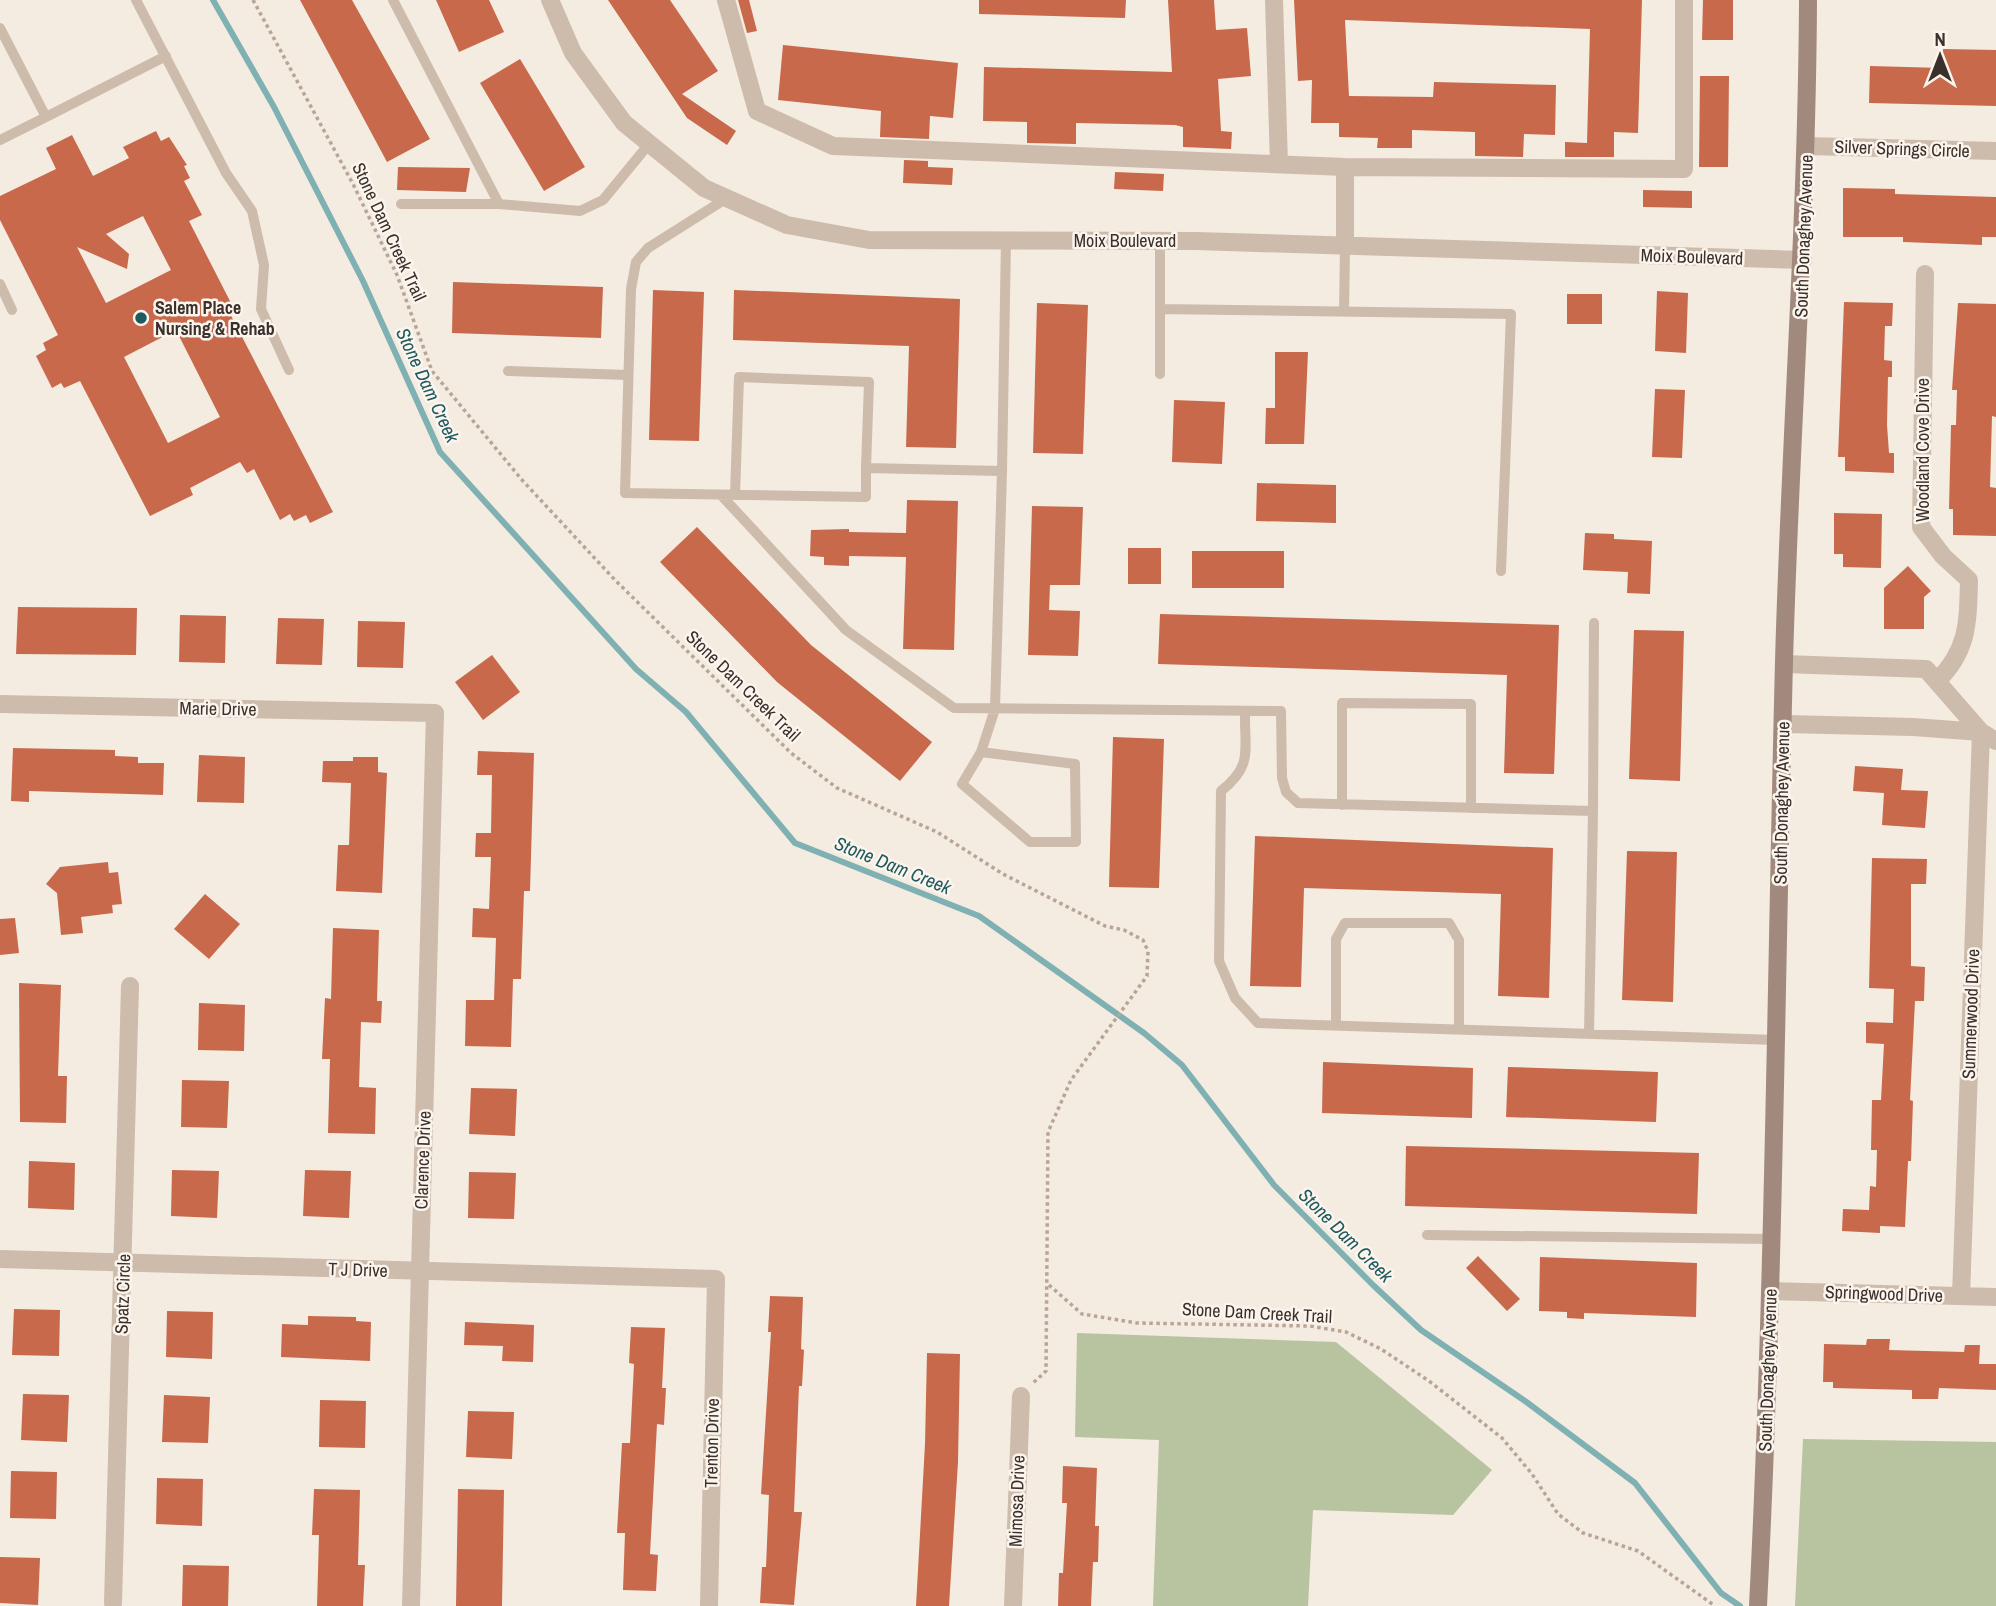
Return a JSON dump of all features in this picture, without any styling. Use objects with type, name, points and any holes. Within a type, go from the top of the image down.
[{"type":"street","name":"Moix Boulevard","points":[[550,0],[573,53],[624,123],[704,188],[787,225],[869,240],[1160,241],[1803,260]]},
{"type":"street","points":[[726,0],[757,111],[834,146],[1345,167],[1685,169],[1685,0]]},
{"type":"street","points":[[1274,0],[1279,164]]},
{"type":"street","name":"South Donaghey Avenue","points":[[1758,1606],[1772,1291],[1785,724],[1784,664],[1803,260],[1808,0]]},
{"type":"street","name":"Silver Springs Circle","points":[[1807,146],[1996,151]]},
{"type":"street","points":[[1345,167],[1345,246]]},
{"type":"street","name":"Woodland Cove Drive","points":[[1925,274],[1921,527],[1943,556],[1969,580],[1968,624],[1955,664],[1937,681]]},
{"type":"street","points":[[1784,664],[1926,669],[1988,737]]},
{"type":"street","name":"Marie Drive","points":[[0,704],[435,713]]},
{"type":"street","name":"Clarence Drive","points":[[411,1606],[435,713]]},
{"type":"street","points":[[1785,724],[1913,727],[1988,737]]},
{"type":"street","name":"Summerwood Drive","points":[[1961,1296],[1988,737]]},
{"type":"street","name":"Spatz Circle","points":[[113,1603],[130,986]]},
{"type":"street","name":"T J Drive","points":[[0,1259],[716,1279]]},
{"type":"street","name":"Trenton Drive","points":[[709,1606],[716,1279]]},
{"type":"street","name":"Springwood Drive","points":[[1772,1291],[1996,1297]]},
{"type":"street","name":"Mimosa Drive","points":[[1013,1606],[1021,1396]]},
{"type":"lane","points":[[136,0],[226,173],[253,211],[264,265],[261,309],[289,370]]},
{"type":"lane","points":[[393,0],[499,204]]},
{"type":"lane","points":[[0,28],[46,117]]},
{"type":"lane","points":[[0,140],[166,56]]},
{"type":"lane","points":[[401,204],[499,204],[580,211],[603,200],[649,144]]},
{"type":"lane","points":[[727,198],[648,248],[636,262],[631,289],[625,493],[721,495],[866,497],[869,382],[739,377],[735,495]]},
{"type":"lane","points":[[981,752],[1074,764],[1076,842],[1030,842],[962,784],[981,752],[995,709],[1006,240]]},
{"type":"lane","points":[[1160,241],[1160,374]]},
{"type":"lane","points":[[1344,312],[1345,246]]},
{"type":"lane","points":[[0,284],[12,310]]},
{"type":"lane","points":[[1160,309],[1511,314],[1501,571]]},
{"type":"lane","points":[[508,371],[628,375]]},
{"type":"lane","points":[[866,468],[1002,471]]},
{"type":"lane","points":[[721,495],[846,630],[954,708],[1281,711],[1282,778],[1286,792],[1298,803],[1593,811]]},
{"type":"lane","points":[[1589,1034],[1594,624]]},
{"type":"lane","points":[[1342,805],[1342,703],[1471,704],[1471,808]]},
{"type":"lane","points":[[1245,711],[1244,767],[1240,776],[1221,790],[1219,961],[1235,998],[1258,1023],[1776,1040]]},
{"type":"lane","points":[[1336,1025],[1336,939],[1340,927],[1345,923],[1420,922],[1449,923],[1455,929],[1459,940],[1459,1029]]},
{"type":"lane","points":[[1427,1235],[1773,1239]]},
{"type":"path","name":"Stone Dam Creek Trail","points":[[253,0],[353,184],[397,275],[432,371],[522,480],[748,714],[791,753],[837,788],[937,832],[1003,874],[1105,926],[1124,930],[1143,940],[1149,965],[1147,976],[1062,1094],[1048,1132],[1046,1371],[1021,1396]]},
{"type":"path","name":"Stone Dam Creek Trail","points":[[1047,1283],[1082,1314],[1136,1323],[1310,1326],[1346,1332],[1381,1349],[1502,1437],[1532,1474],[1558,1514],[1583,1533],[1638,1551],[1714,1606]]},
{"type":"green space","points":[[1077,1333],[1336,1342],[1492,1470],[1453,1515],[1313,1510],[1308,1606],[1153,1606],[1159,1440],[1075,1437]]},
{"type":"green space","points":[[1803,1439],[1996,1442],[1996,1606],[1795,1606]]},
{"type":"building","points":[[300,0],[352,0],[430,139],[387,162]]},
{"type":"building","points":[[436,0],[489,0],[504,32],[459,52]]},
{"type":"building","points":[[608,0],[670,0],[718,71],[682,94],[736,131],[727,145],[687,118]]},
{"type":"building","points":[[738,0],[749,0],[757,31],[747,33]]},
{"type":"building","points":[[979,0],[1126,0],[1125,18],[979,14]]},
{"type":"building","points":[[1168,0],[1214,0],[1216,30],[1247,28],[1251,76],[1218,79],[1221,131],[1232,132],[1231,149],[1183,147],[1183,127],[1175,125],[1076,123],[1076,144],[1027,143],[1027,122],[983,121],[984,67],[1172,72]]},
{"type":"building","points":[[1294,0],[1642,0],[1638,133],[1614,132],[1614,157],[1565,157],[1565,142],[1587,143],[1590,29],[1345,20],[1349,96],[1433,97],[1434,82],[1556,85],[1555,135],[1524,134],[1523,157],[1475,156],[1475,132],[1412,130],[1412,148],[1377,148],[1378,138],[1339,137],[1339,123],[1311,123],[1312,80],[1298,81]]},
{"type":"building","points":[[1703,0],[1733,0],[1733,40],[1702,40]]},
{"type":"building","points":[[783,45],[958,63],[953,118],[930,116],[929,139],[880,137],[881,111],[778,100]]},
{"type":"building","points":[[1943,49],[1996,50],[1996,106],[1869,103],[1870,66],[1943,68]]},
{"type":"building","points":[[520,59],[585,167],[544,191],[480,83]]},
{"type":"building","points":[[1700,76],[1729,76],[1728,167],[1699,167]]},
{"type":"building","name":"Salem Place Nursing & Rehab","points":[[156,131],[161,141],[169,137],[187,165],[184,166],[190,178],[184,181],[202,215],[189,221],[231,303],[226,306],[333,512],[310,523],[306,515],[294,521],[290,514],[280,520],[254,469],[247,473],[240,462],[190,488],[193,495],[150,516],[80,381],[64,388],[61,383],[52,388],[36,356],[46,350],[43,343],[58,335],[0,220],[0,196],[56,169],[46,148],[72,135],[93,176],[129,158],[123,147]],"holes":[[[143,216],[171,270],[106,303],[77,247],[127,269],[129,254],[106,234]],[[176,330],[220,417],[168,443],[124,357]]]},
{"type":"building","points":[[904,160],[928,161],[928,167],[953,168],[952,185],[903,183]]},
{"type":"building","points":[[398,167],[470,168],[466,192],[397,190]]},
{"type":"building","points":[[1115,172],[1164,174],[1163,191],[1114,189]]},
{"type":"building","points":[[1843,188],[1895,189],[1895,194],[1996,197],[1996,237],[1982,237],[1982,245],[1903,242],[1903,237],[1843,237]]},
{"type":"building","points":[[1643,190],[1692,191],[1692,208],[1643,207]]},
{"type":"building","points":[[453,282],[603,287],[601,338],[452,333]]},
{"type":"building","points":[[653,290],[704,292],[699,441],[649,440]]},
{"type":"building","points":[[734,290],[960,299],[956,448],[906,447],[909,346],[733,340]]},
{"type":"building","points":[[1657,291],[1688,293],[1686,353],[1655,351]]},
{"type":"building","points":[[1567,294],[1602,294],[1602,324],[1567,324]]},
{"type":"building","points":[[1844,302],[1893,303],[1892,326],[1885,326],[1884,360],[1892,361],[1892,377],[1888,377],[1887,425],[1889,453],[1894,453],[1894,473],[1845,471],[1845,457],[1838,457]]},
{"type":"building","points":[[1037,303],[1088,305],[1083,454],[1033,453]]},
{"type":"building","points":[[1958,303],[1996,304],[1996,417],[1992,416],[1990,487],[1996,488],[1996,536],[1953,535],[1953,509],[1949,509],[1951,425],[1956,425],[1957,390],[1952,390]]},
{"type":"building","points":[[1275,352],[1308,352],[1304,444],[1265,444],[1266,408],[1275,408]]},
{"type":"building","points":[[1655,389],[1685,390],[1682,458],[1652,457]]},
{"type":"building","points":[[1174,400],[1225,402],[1222,464],[1172,462]]},
{"type":"building","points":[[1257,483],[1336,485],[1336,523],[1256,521]]},
{"type":"building","points":[[907,500],[958,501],[954,650],[903,649],[906,557],[849,556],[849,566],[824,565],[824,557],[810,556],[811,530],[849,529],[849,532],[906,533]]},
{"type":"building","points":[[1032,506],[1083,507],[1080,585],[1050,585],[1049,610],[1080,611],[1078,656],[1028,655]]},
{"type":"building","points":[[1834,513],[1882,514],[1881,568],[1843,567],[1843,554],[1834,554]]},
{"type":"building","points":[[697,527],[811,645],[932,742],[900,781],[777,682],[660,562]]},
{"type":"building","points":[[1585,533],[1614,534],[1614,539],[1652,541],[1650,594],[1627,593],[1628,572],[1583,570]]},
{"type":"building","points":[[1128,548],[1161,548],[1161,584],[1128,584]]},
{"type":"building","points":[[1192,551],[1284,551],[1284,588],[1192,588]]},
{"type":"building","points":[[1908,566],[1931,591],[1924,597],[1924,629],[1884,629],[1884,588]]},
{"type":"building","points":[[18,607],[137,608],[136,655],[16,654]]},
{"type":"building","points":[[1160,614],[1559,625],[1554,774],[1504,773],[1507,675],[1158,664]]},
{"type":"building","points":[[180,615],[226,616],[225,663],[179,662]]},
{"type":"building","points":[[278,618],[324,619],[322,665],[276,664]]},
{"type":"building","points":[[358,621],[405,622],[403,668],[357,667]]},
{"type":"building","points":[[1634,630],[1684,631],[1680,781],[1629,779]]},
{"type":"building","points":[[492,655],[520,692],[483,720],[455,682]]},
{"type":"building","points":[[1113,737],[1164,739],[1159,888],[1109,887]]},
{"type":"building","points":[[13,748],[115,750],[115,756],[138,757],[138,763],[164,763],[163,795],[29,791],[29,802],[11,801]]},
{"type":"building","points":[[478,751],[534,753],[530,891],[524,891],[521,979],[513,979],[511,1047],[465,1046],[466,1000],[494,1000],[496,938],[472,937],[473,908],[489,909],[491,857],[475,857],[476,833],[491,833],[492,775],[477,775]]},
{"type":"building","points":[[199,755],[245,757],[244,803],[197,802]]},
{"type":"building","points":[[353,757],[378,757],[378,772],[387,773],[382,893],[336,891],[338,845],[349,845],[351,783],[322,782],[323,761],[353,761]]},
{"type":"building","points":[[1855,766],[1903,769],[1901,790],[1928,791],[1925,828],[1882,825],[1884,793],[1853,791]]},
{"type":"building","points":[[1255,836],[1553,848],[1549,998],[1498,996],[1501,894],[1304,888],[1301,987],[1250,986]]},
{"type":"building","points":[[1627,851],[1677,852],[1673,1002],[1622,1000]]},
{"type":"building","points":[[1872,858],[1927,859],[1926,884],[1911,884],[1911,966],[1925,967],[1924,1001],[1915,1001],[1910,1100],[1913,1101],[1911,1161],[1908,1161],[1905,1227],[1880,1226],[1880,1233],[1842,1231],[1843,1209],[1869,1210],[1870,1186],[1876,1187],[1877,1150],[1871,1150],[1872,1100],[1881,1100],[1884,1044],[1866,1043],[1866,1022],[1893,1023],[1894,989],[1869,988]]},
{"type":"building","points":[[108,862],[109,873],[118,872],[122,904],[112,905],[113,913],[81,917],[83,933],[61,935],[57,893],[46,884],[60,867]]},
{"type":"building","points":[[205,894],[240,924],[209,959],[174,929]]},
{"type":"building","points":[[15,918],[19,953],[0,955],[0,919]]},
{"type":"building","points":[[333,928],[379,930],[377,1001],[382,1001],[381,1023],[361,1022],[359,1087],[376,1088],[375,1134],[328,1133],[330,1059],[322,1059],[325,998],[331,999]]},
{"type":"building","points":[[19,983],[61,985],[58,1076],[67,1076],[66,1123],[20,1122]]},
{"type":"building","points":[[199,1003],[245,1005],[244,1051],[198,1050]]},
{"type":"building","points":[[1323,1062],[1473,1068],[1472,1118],[1322,1113]]},
{"type":"building","points":[[1508,1067],[1658,1072],[1656,1122],[1506,1117]]},
{"type":"building","points":[[182,1080],[229,1081],[227,1128],[181,1127]]},
{"type":"building","points":[[471,1088],[517,1089],[515,1136],[469,1134]]},
{"type":"building","points":[[1406,1146],[1699,1153],[1697,1214],[1405,1206]]},
{"type":"building","points":[[29,1161],[75,1163],[74,1210],[28,1208]]},
{"type":"building","points":[[172,1170],[219,1171],[217,1218],[171,1216]]},
{"type":"building","points":[[305,1170],[351,1171],[349,1218],[303,1216]]},
{"type":"building","points":[[469,1172],[516,1173],[514,1219],[468,1218]]},
{"type":"building","points":[[1478,1256],[1520,1299],[1507,1311],[1466,1268]]},
{"type":"building","points":[[1540,1257],[1697,1263],[1696,1317],[1584,1313],[1584,1319],[1567,1318],[1567,1312],[1539,1311]]},
{"type":"building","points":[[770,1296],[803,1297],[801,1349],[804,1350],[802,1386],[799,1386],[794,1512],[802,1512],[794,1605],[760,1603],[762,1567],[766,1567],[769,1495],[761,1494],[771,1332],[768,1332]]},
{"type":"building","points":[[14,1309],[60,1310],[59,1356],[12,1355]]},
{"type":"building","points":[[167,1311],[213,1312],[212,1359],[166,1357]]},
{"type":"building","points":[[308,1316],[356,1317],[356,1321],[371,1322],[370,1361],[281,1357],[282,1324],[308,1325]]},
{"type":"building","points":[[465,1322],[534,1325],[533,1362],[502,1361],[503,1346],[464,1345]]},
{"type":"building","points":[[631,1327],[665,1328],[662,1388],[666,1388],[664,1425],[657,1424],[650,1554],[658,1555],[656,1591],[623,1590],[625,1533],[617,1533],[622,1443],[630,1443],[634,1364],[629,1363]]},
{"type":"building","points":[[1867,1339],[1890,1339],[1889,1350],[1964,1352],[1965,1345],[1980,1345],[1979,1364],[1996,1364],[1996,1390],[1939,1388],[1938,1399],[1912,1399],[1912,1390],[1833,1388],[1833,1382],[1823,1382],[1824,1344],[1866,1345]]},
{"type":"building","points":[[927,1353],[960,1354],[958,1462],[949,1606],[916,1606]]},
{"type":"building","points":[[23,1394],[69,1395],[67,1442],[21,1440]]},
{"type":"building","points":[[164,1395],[210,1397],[208,1443],[162,1442]]},
{"type":"building","points":[[320,1400],[366,1401],[365,1448],[319,1447]]},
{"type":"building","points":[[468,1411],[514,1412],[512,1459],[466,1457]]},
{"type":"building","points":[[1063,1466],[1097,1468],[1095,1526],[1099,1526],[1098,1562],[1093,1562],[1091,1606],[1058,1606],[1059,1573],[1063,1573],[1067,1503],[1062,1503]]},
{"type":"building","points":[[11,1471],[57,1472],[56,1519],[10,1518]]},
{"type":"building","points":[[157,1478],[203,1479],[202,1526],[156,1524]]},
{"type":"building","points":[[314,1489],[360,1490],[358,1565],[365,1565],[363,1606],[317,1606],[319,1535],[312,1535]]},
{"type":"building","points":[[458,1489],[504,1490],[502,1606],[456,1606]]},
{"type":"building","points":[[0,1557],[40,1558],[38,1605],[0,1603]]},
{"type":"building","points":[[183,1565],[229,1566],[228,1606],[182,1606]]},
{"type":"waterway","name":"Stone Dam Creek","points":[[213,0],[274,107],[363,281],[440,452],[636,669],[686,712],[795,843],[979,916],[1144,1033],[1182,1065],[1274,1185],[1373,1285],[1421,1330],[1525,1401],[1635,1483],[1721,1593],[1740,1606]]},
{"type":"place","name":"Salem Place Nursing & Rehab","points":[[141,318]]}]
